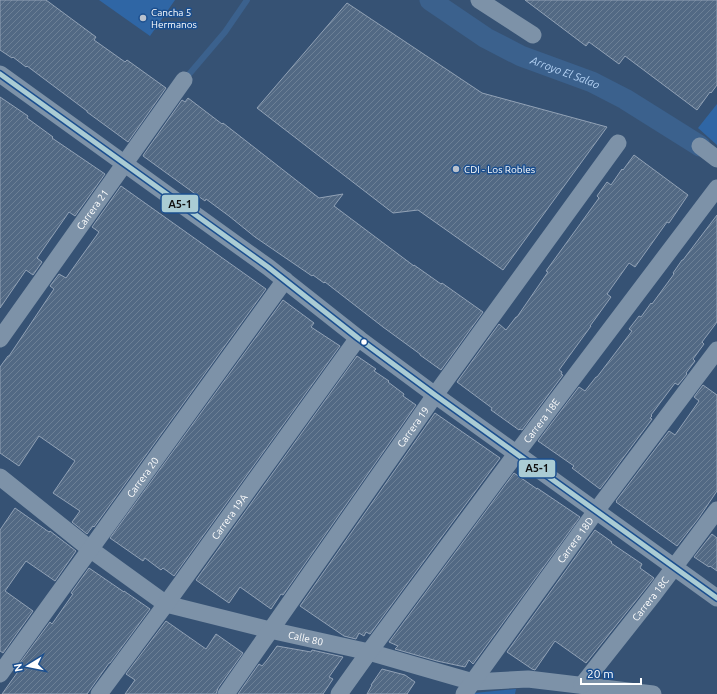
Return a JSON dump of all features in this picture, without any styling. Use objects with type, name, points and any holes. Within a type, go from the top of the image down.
[{"type":"street","points":[[479,0],[533,35]]},
{"type":"street","points":[[0,74],[268,267],[358,338],[435,395],[717,598]]},
{"type":"street","name":"Carrera 21","points":[[0,339],[184,80]]},
{"type":"street","name":"Carrera 19","points":[[226,694],[435,395],[618,143]]},
{"type":"street","points":[[700,146],[717,159]]},
{"type":"street","name":"Carrera 18E","points":[[339,694],[516,454],[717,188]]},
{"type":"street","name":"Carrera 20","points":[[0,674],[285,280]]},
{"type":"street","name":"Carrera 19A","points":[[99,694],[166,604],[358,338]]},
{"type":"street","name":"Carrera 18D","points":[[469,688],[596,511],[717,350]]},
{"type":"street","name":"Calle 80","points":[[0,477],[90,549],[166,604],[270,630],[369,652],[469,688],[582,685],[653,694]]},
{"type":"street","name":"Carrera 18C","points":[[582,685],[654,594],[717,510]]},
{"type":"shaded area","name":"Cancha 5 Hermanos","points":[[99,0],[175,0],[150,36]]},
{"type":"shaded area","points":[[717,104],[717,145],[698,128]]},
{"type":"shaded area","points":[[516,689],[515,694],[473,694],[474,693]]},
{"type":"building","points":[[0,0],[46,0],[96,37],[94,40],[125,62],[127,60],[166,88],[128,142],[27,66],[26,67],[13,57],[12,58],[0,50]]},
{"type":"building","points":[[525,0],[717,0],[717,85],[697,110],[625,56],[619,64],[589,42],[586,46]]},
{"type":"building","name":"CDI - Los Robles","points":[[347,3],[482,93],[607,127],[503,270],[418,210],[393,213],[257,108]]},
{"type":"building","points":[[0,97],[28,116],[27,118],[53,137],[52,138],[105,174],[75,216],[69,212],[37,258],[42,262],[33,275],[26,270],[0,308]]},
{"type":"building","points":[[188,98],[222,124],[223,123],[319,198],[343,194],[334,206],[414,266],[441,284],[442,283],[483,312],[441,370],[325,282],[324,283],[313,275],[312,276],[255,237],[206,199],[205,201],[143,156],[182,100],[185,102]]},
{"type":"building","points":[[634,155],[688,195],[669,223],[667,222],[635,267],[629,263],[607,294],[611,297],[559,370],[563,375],[522,430],[519,430],[491,410],[492,408],[457,382],[499,324],[506,330],[517,317],[548,272],[546,271],[599,198],[597,196],[607,182],[611,185]]},
{"type":"building","points":[[121,186],[266,289],[94,527],[93,526],[87,534],[72,522],[80,511],[53,493],[75,461],[39,436],[19,466],[0,453],[0,367],[54,289],[50,286],[59,274],[66,278],[99,232],[92,227]]},
{"type":"building","points":[[717,215],[717,322],[702,342],[704,344],[693,359],[695,361],[686,373],[687,374],[678,385],[675,383],[651,415],[652,416],[650,418],[652,419],[600,489],[572,468],[574,466],[538,441],[579,387],[585,391],[597,377],[632,331],[629,329],[639,316],[641,317],[651,303],[652,304],[674,274],[673,273],[682,260]]},
{"type":"building","points":[[283,300],[314,323],[311,327],[340,346],[174,576],[163,568],[161,570],[145,558],[143,561],[110,538]]},
{"type":"building","points":[[357,356],[376,369],[374,371],[389,381],[388,382],[404,394],[403,396],[416,405],[283,595],[281,594],[271,609],[240,587],[229,603],[196,580]]},
{"type":"building","points":[[703,385],[717,395],[717,491],[677,546],[616,501],[669,431],[675,435],[699,401],[694,397]]},
{"type":"building","points":[[435,413],[500,458],[370,634],[366,632],[364,636],[359,633],[356,639],[344,636],[300,606]]},
{"type":"building","points":[[514,473],[580,517],[473,664],[469,660],[465,667],[395,649],[398,646],[389,642]]},
{"type":"building","points":[[15,508],[49,532],[50,531],[76,551],[55,581],[26,561],[5,591],[33,611],[3,653],[0,651],[0,530]]},
{"type":"building","points":[[595,530],[642,564],[640,568],[654,578],[586,663],[555,641],[535,670],[532,669],[507,652]]},
{"type":"building","points":[[712,534],[717,538],[717,571],[694,557]]},
{"type":"building","points":[[89,568],[150,609],[87,694],[2,694],[22,666],[19,664],[50,622],[52,624],[73,594],[71,593]]},
{"type":"building","points":[[166,621],[206,649],[216,634],[243,653],[218,688],[216,694],[125,694],[135,680],[126,674]]},
{"type":"building","points":[[277,646],[311,652],[312,650],[343,657],[329,677],[333,679],[323,694],[238,694],[259,664],[262,666]]},
{"type":"building","points":[[382,669],[405,675],[415,682],[407,694],[367,694],[371,685]]},
{"type":"waterway","points":[[185,79],[225,32],[247,0]]},
{"type":"waterway","name":"Arroyo El Salao","points":[[430,0],[486,38],[521,56],[592,82],[625,99],[700,146]]},
{"type":"transit line","name":"A5-1","points":[[0,74],[268,267],[358,338],[435,395],[717,598]]},
{"type":"place","name":"Cancha 5 Hermanos","points":[[143,18]]},
{"type":"place","name":"CDI - Los Robles","points":[[456,169]]}]
